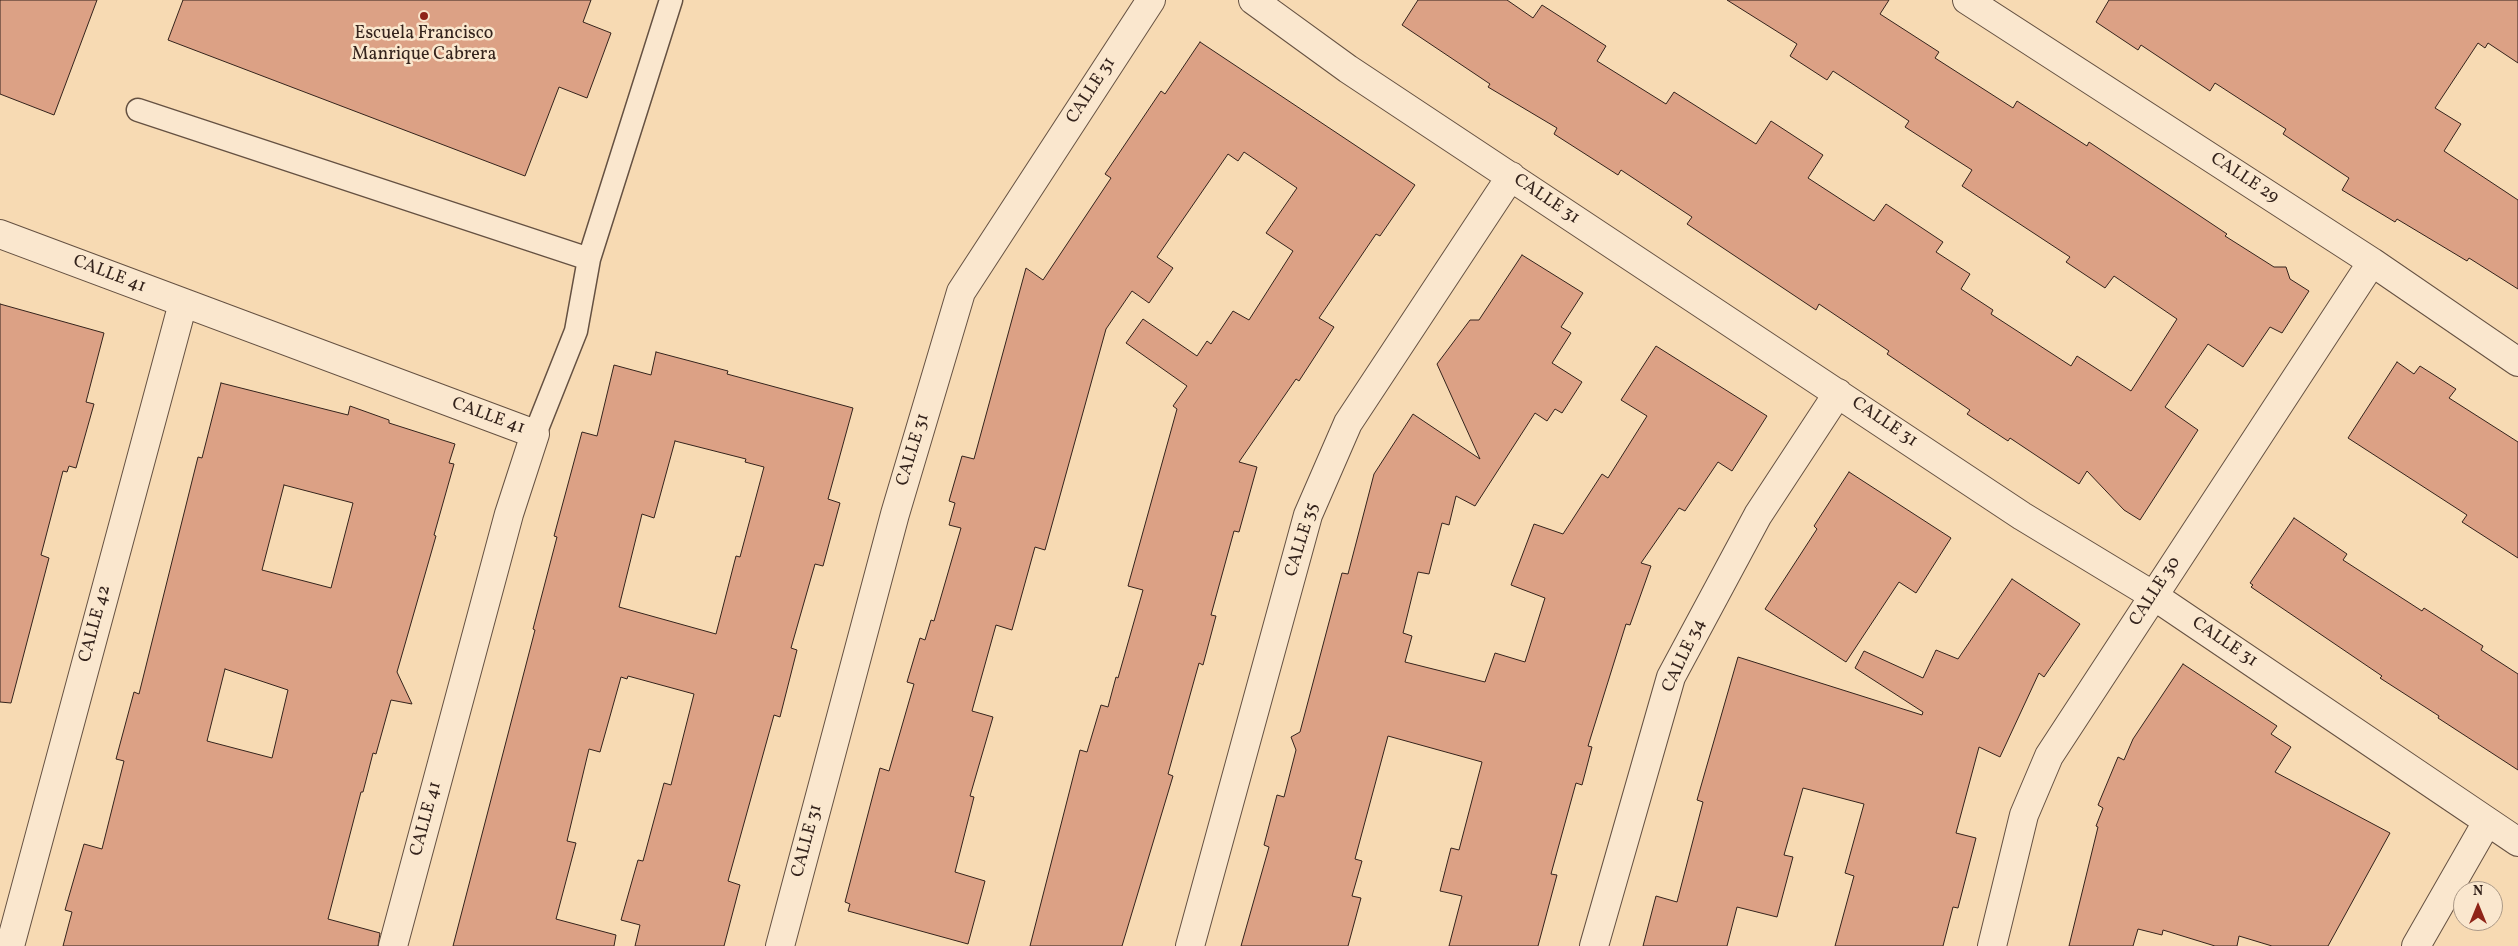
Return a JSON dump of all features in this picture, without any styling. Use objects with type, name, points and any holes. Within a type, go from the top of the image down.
[{"type":"street","name":"CALLE 31","points":[[780,946],[895,514],[961,292],[1151,0]]},
{"type":"street","name":"CALLE 31","points":[[1253,0],[1348,69],[2022,516],[2154,596],[2518,842]]},
{"type":"street","name":"CALLE 29","points":[[1967,0],[2372,262],[2518,362]]},
{"type":"street","name":"CALLE 35","points":[[1190,946],[1308,515],[1348,423],[1511,176]]},
{"type":"street","name":"CALLE 41","points":[[0,234],[535,434],[509,514],[393,946]]},
{"type":"street","name":"CALLE 30","points":[[1992,946],[2024,815],[2049,756],[2372,262]]},
{"type":"street","name":"CALLE 42","points":[[10,946],[183,303]]},
{"type":"street","name":"CALLE 34","points":[[1594,946],[1671,678],[1758,515],[1838,393]]},
{"type":"street","points":[[2416,946],[2488,822]]},
{"type":"lane","points":[[535,434],[576,331],[589,259],[671,0]]},
{"type":"lane","points":[[138,110],[589,259]]},
{"type":"building","points":[[0,0],[97,0],[54,115],[0,94]]},
{"type":"building","points":[[183,0],[591,0],[583,22],[611,33],[587,98],[559,87],[525,176],[168,40]]},
{"type":"building","points":[[1418,0],[1507,0],[1533,18],[1542,5],[1606,46],[1597,61],[1666,104],[1674,92],[1756,144],[1771,121],[1823,155],[1808,178],[1874,221],[1886,204],[1943,242],[1936,252],[1970,274],[1961,289],[1993,310],[1991,314],[2071,366],[2077,356],[2131,391],[2177,319],[2114,276],[2105,288],[2066,262],[2070,257],[1962,186],[1972,170],[1905,127],[1909,121],[1833,71],[1827,80],[1790,56],[1797,44],[1727,0],[1889,0],[1880,14],[1939,52],[1935,58],[2013,108],[2017,101],[2087,146],[2089,142],[2227,234],[2225,236],[2274,267],[2286,267],[2290,279],[2309,291],[2282,333],[2270,327],[2243,367],[2208,344],[2165,407],[2198,430],[2140,520],[2124,510],[2087,471],[2079,484],[2010,438],[2008,441],[1967,414],[1970,410],[1887,354],[1889,351],[1819,304],[1816,310],[1687,224],[1692,217],[1621,170],[1618,175],[1554,134],[1557,128],[1488,87],[1490,84],[1402,25]]},
{"type":"building","points":[[2109,0],[2518,0],[2518,63],[2488,43],[2485,48],[2478,43],[2435,108],[2461,124],[2444,151],[2518,200],[2518,289],[2469,258],[2467,261],[2397,219],[2395,222],[2342,190],[2349,178],[2283,134],[2286,129],[2215,83],[2210,91],[2141,45],[2138,50],[2096,22]]},
{"type":"building","points":[[1200,42],[1415,185],[1380,236],[1376,234],[1319,318],[1334,327],[1299,381],[1296,379],[1239,462],[1257,467],[1239,532],[1234,531],[1211,615],[1216,616],[1203,665],[1199,663],[1168,774],[1173,776],[1122,946],[1030,946],[1080,750],[1087,752],[1101,705],[1108,707],[1143,590],[1128,586],[1177,409],[1173,406],[1187,386],[1126,343],[1143,319],[1197,356],[1207,341],[1211,344],[1233,311],[1249,320],[1293,251],[1266,233],[1297,188],[1244,152],[1238,161],[1228,154],[1157,257],[1173,268],[1149,303],[1132,291],[1106,329],[1045,550],[1035,547],[1012,630],[996,625],[972,711],[993,717],[970,796],[974,797],[955,872],[985,881],[968,944],[848,911],[850,904],[845,902],[880,768],[889,771],[914,684],[907,682],[920,638],[925,640],[931,620],[934,621],[961,528],[949,525],[955,503],[949,501],[962,456],[974,459],[1026,268],[1043,280],[1111,178],[1105,174],[1161,91],[1165,94]]},
{"type":"building","points":[[1522,255],[1583,293],[1561,327],[1571,333],[1552,363],[1582,382],[1562,413],[1555,409],[1547,421],[1535,413],[1475,506],[1456,496],[1449,525],[1442,523],[1429,574],[1418,572],[1403,633],[1412,636],[1405,662],[1485,682],[1495,653],[1525,662],[1545,598],[1511,585],[1534,524],[1563,534],[1602,474],[1608,478],[1647,416],[1621,400],[1656,346],[1767,416],[1732,471],[1718,462],[1685,511],[1679,508],[1641,563],[1651,566],[1630,625],[1626,624],[1588,746],[1592,747],[1582,785],[1576,783],[1551,874],[1557,875],[1538,946],[1449,946],[1462,896],[1440,891],[1451,848],[1459,850],[1482,762],[1388,736],[1355,859],[1362,861],[1352,896],[1361,898],[1348,946],[1241,946],[1269,847],[1264,845],[1277,795],[1284,797],[1296,750],[1291,737],[1300,732],[1342,573],[1348,574],[1374,474],[1413,414],[1480,459],[1437,364],[1470,320],[1479,320]]},
{"type":"building","points":[[0,304],[104,333],[86,402],[94,404],[76,468],[69,466],[67,472],[63,471],[41,555],[49,558],[11,703],[0,702]]},
{"type":"building","points":[[656,352],[728,371],[727,374],[853,408],[828,499],[840,503],[823,566],[815,564],[791,648],[797,650],[780,717],[774,715],[728,881],[740,885],[724,946],[635,946],[640,925],[621,920],[638,860],[643,861],[664,783],[671,785],[694,694],[628,676],[627,679],[621,677],[600,752],[589,749],[567,841],[576,843],[556,919],[616,935],[614,946],[453,946],[535,630],[533,629],[557,537],[554,536],[582,432],[597,436],[614,365],[651,375]],"holes":[[[675,441],[746,459],[745,462],[764,467],[740,557],[736,556],[716,634],[619,607],[642,514],[654,518]]]},
{"type":"building","points":[[2397,362],[2414,374],[2420,366],[2456,389],[2449,398],[2518,442],[2518,558],[2462,522],[2467,515],[2348,438]]},
{"type":"building","points":[[221,383],[348,415],[350,406],[389,420],[389,423],[455,444],[449,463],[454,464],[434,535],[436,536],[397,672],[412,704],[391,700],[376,754],[373,753],[363,792],[361,792],[328,919],[380,933],[378,946],[63,946],[72,912],[65,910],[84,844],[102,849],[124,761],[116,759],[134,692],[139,694],[198,457],[202,458]],"holes":[[[284,485],[353,503],[331,588],[262,570]],[[225,669],[288,690],[272,758],[207,741]]]},
{"type":"building","points":[[1849,472],[1951,538],[1916,593],[1899,582],[1846,662],[1765,609],[1817,529],[1814,526]]},
{"type":"building","points":[[2294,518],[2347,554],[2343,560],[2422,611],[2424,608],[2483,646],[2481,650],[2518,674],[2518,770],[2438,718],[2439,716],[2380,678],[2382,676],[2251,587],[2253,585],[2250,583]]},
{"type":"building","points":[[2012,579],[2080,624],[2044,677],[2039,673],[2000,757],[1979,747],[1956,833],[1976,838],[1958,908],[1953,907],[1943,946],[1835,946],[1854,876],[1845,873],[1864,804],[1803,788],[1784,855],[1793,857],[1777,917],[1737,907],[1727,946],[1643,946],[1656,896],[1677,902],[1703,802],[1697,800],[1738,657],[1922,715],[1923,712],[1855,668],[1864,651],[1923,678],[1936,650],[1958,659]]},
{"type":"building","points":[[2183,664],[2277,726],[2271,734],[2291,747],[2275,772],[2390,833],[2328,946],[2272,946],[2239,936],[2237,946],[2215,946],[2163,930],[2162,935],[2138,929],[2133,946],[2069,946],[2098,827],[2096,826],[2103,808],[2098,805],[2118,757],[2124,760],[2133,739]]},
{"type":"place","name":"Escuela Francisco Manrique Cabrera","points":[[424,16]]}]
